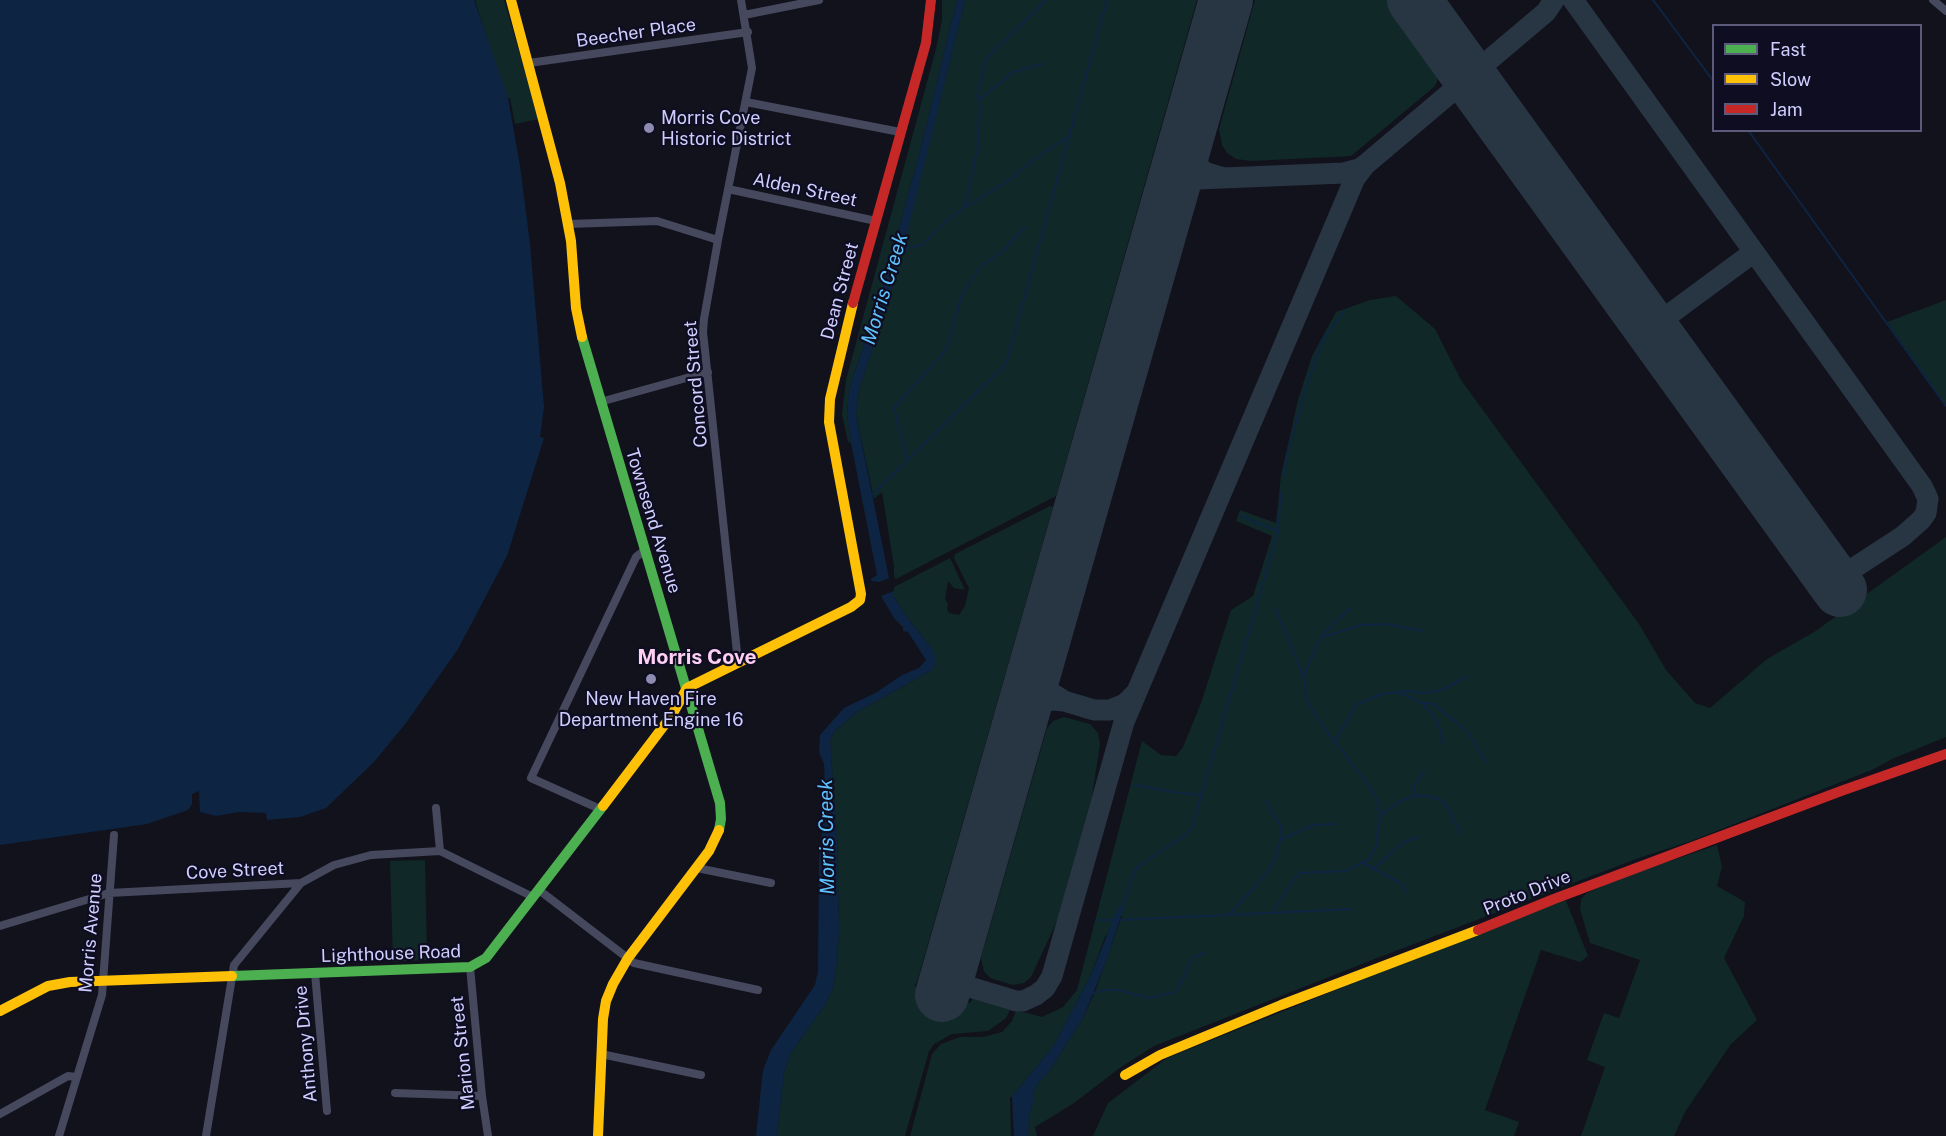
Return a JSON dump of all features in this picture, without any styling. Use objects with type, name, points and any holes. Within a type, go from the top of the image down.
[{"type":"street","name":"Townsend Avenue","points":[[511,0],[554,154],[568,224],[578,320],[600,402],[720,803],[721,819],[718,833],[709,851],[628,958],[606,1000],[603,1019],[598,1136]]},
{"type":"street","name":"Concord Street","points":[[738,662],[704,319],[752,68],[748,32],[741,0]]},
{"type":"street","points":[[744,15],[819,0]]},
{"type":"street","name":"Dean Street","points":[[738,662],[851,608],[858,603],[861,594],[829,422],[830,399],[835,371],[926,43],[931,0]]},
{"type":"street","points":[[1933,0],[1946,11]]},
{"type":"street","name":"Beecher Place","points":[[528,63],[748,32]]},
{"type":"street","points":[[746,102],[900,132]]},
{"type":"street","name":"Alden Street","points":[[729,189],[876,221]]},
{"type":"street","points":[[568,224],[657,221],[718,240]]},
{"type":"street","points":[[600,402],[708,372]]},
{"type":"street","points":[[600,809],[531,778],[636,557],[645,550]]},
{"type":"street","points":[[687,688],[738,662]]},
{"type":"street","name":"Lighthouse Road","points":[[0,1011],[48,986],[70,981],[470,968],[486,958],[536,894],[672,715],[687,688]]},
{"type":"street","name":"Proto Drive","points":[[1125,1075],[1160,1055],[1281,1005],[1471,933],[1554,898],[1946,754]]},
{"type":"street","points":[[436,808],[440,852]]},
{"type":"street","name":"Morris Avenue","points":[[59,1136],[102,995],[114,835]]},
{"type":"street","name":"Cove Street","points":[[0,926],[109,893],[301,883],[334,865],[371,855],[440,852],[536,894],[634,963],[758,990]]},
{"type":"street","points":[[697,868],[771,884]]},
{"type":"street","points":[[206,1136],[234,965],[301,883]]},
{"type":"street","name":"Marion Street","points":[[470,968],[488,1136]]},
{"type":"street","name":"Anthony Drive","points":[[315,973],[327,1111]]},
{"type":"street","points":[[601,1054],[701,1075]]},
{"type":"street","points":[[0,1114],[69,1076],[76,1077]]},
{"type":"street","points":[[395,1093],[482,1096]]},
{"type":"green space","points":[[475,0],[504,0],[539,119],[515,124],[510,98],[505,98]]},
{"type":"green space","points":[[942,0],[957,0],[920,151],[881,295],[849,389],[847,414],[851,443],[848,442],[842,414],[846,380],[936,49],[942,20]]},
{"type":"green space","points":[[965,0],[1197,0],[1056,496],[896,579],[882,492],[874,499],[856,415],[859,389],[890,297]]},
{"type":"green space","points":[[1255,0],[1392,0],[1436,61],[1439,73],[1437,82],[1434,87],[1351,156],[1251,161],[1236,159],[1227,153],[1222,145],[1219,129]]},
{"type":"green space","points":[[1396,296],[1435,329],[1461,380],[1639,624],[1666,670],[1695,703],[1710,708],[1767,659],[1814,632],[1946,537],[1946,737],[1892,759],[1874,769],[1691,841],[1636,859],[1154,1046],[1121,1067],[1074,1103],[1035,1127],[1037,1136],[1028,1136],[1033,1094],[1038,1083],[1048,1073],[1083,1018],[1096,989],[1122,915],[1105,937],[1091,975],[1054,1045],[1010,1097],[1011,1136],[910,1136],[932,1054],[941,1044],[960,1037],[983,1037],[1002,1032],[1012,1021],[1016,1010],[1042,1017],[1063,1007],[1077,990],[1142,741],[1161,755],[1176,756],[1183,747],[1201,703],[1231,610],[1253,596],[1272,536],[1236,521],[1240,510],[1276,523],[1281,475],[1298,400],[1312,356],[1336,312],[1370,300]]},
{"type":"green space","points":[[1946,300],[1946,406],[1887,322]]},
{"type":"green space","points":[[1050,506],[1053,507],[914,986],[970,1003],[973,999],[1010,1010],[1006,1018],[988,1031],[952,1034],[934,1044],[929,1051],[905,1136],[777,1136],[784,1073],[790,1054],[825,1005],[833,988],[837,962],[839,931],[837,838],[830,740],[835,731],[857,712],[932,670],[936,664],[933,650],[894,597],[894,587],[950,558],[965,590],[954,588],[948,581],[945,599],[949,613],[959,615],[965,606],[969,588],[954,558],[955,554]]},
{"type":"green space","points":[[1064,717],[1090,724],[1098,733],[1100,744],[1092,796],[1057,921],[1031,977],[1024,983],[1013,985],[990,978],[984,971],[981,958],[1047,728],[1053,721]]},
{"type":"green space","points":[[1717,845],[1722,867],[1717,886],[1745,902],[1744,916],[1724,958],[1757,1020],[1731,1044],[1685,1112],[1674,1136],[1581,1136],[1605,1067],[1587,1060],[1604,1013],[1619,1018],[1640,960],[1590,943],[1580,909],[1581,899],[1587,893],[1617,879]]},
{"type":"green space","points":[[425,860],[427,960],[393,962],[390,861]]},
{"type":"green space","points":[[1559,900],[1566,901],[1588,956],[1580,962],[1541,950],[1485,1110],[1519,1122],[1514,1136],[1093,1136],[1108,1103],[1167,1058]]},
{"type":"water","points":[[0,0],[474,0],[508,98],[520,166],[530,244],[544,407],[540,437],[544,438],[507,556],[458,649],[406,723],[374,762],[326,808],[300,817],[267,820],[266,813],[239,812],[216,816],[200,812],[199,791],[192,794],[192,804],[188,810],[147,824],[0,845]]},
{"type":"water","name":"Morris Creek","points":[[957,0],[965,0],[909,226],[890,297],[859,389],[856,415],[889,578],[879,582],[871,579],[877,575],[851,443],[847,414],[849,389],[881,295],[920,151]]},
{"type":"water","name":"Morris Creek","points":[[894,591],[894,597],[907,617],[933,650],[936,664],[932,670],[857,712],[835,731],[830,740],[837,838],[839,931],[833,988],[825,1005],[790,1054],[784,1073],[777,1136],[756,1136],[763,1070],[771,1050],[815,985],[818,971],[819,861],[825,786],[824,764],[819,752],[820,735],[844,708],[877,692],[902,675],[919,668],[926,660],[908,632],[903,631],[903,627],[894,618],[881,596]]},
{"type":"water","points":[[1124,906],[1106,962],[1083,1018],[1048,1073],[1038,1083],[1033,1094],[1028,1136],[1014,1136],[1012,1097],[1054,1045],[1091,975],[1118,908]]},
{"type":"waterway","points":[[964,208],[978,147],[980,104],[977,95],[987,58],[1046,0]]},
{"type":"waterway","points":[[871,496],[1006,364],[1107,0]]},
{"type":"waterway","points":[[1653,0],[1712,79]]},
{"type":"waterway","points":[[979,100],[1013,72],[1042,64]]},
{"type":"waterway","points":[[1749,132],[1946,406]]},
{"type":"waterway","name":"Morris Creek","points":[[902,249],[922,245],[944,223],[964,208],[1008,181],[1032,161],[1069,136]]},
{"type":"waterway","points":[[907,461],[894,408],[946,350],[962,294],[980,267],[1002,252],[1025,227]]},
{"type":"waterway","points":[[1284,476],[1289,446],[1316,357],[1324,338],[1344,311]]},
{"type":"waterway","points":[[1122,907],[1134,872],[1139,866],[1187,834],[1192,827],[1278,532],[1281,491]]},
{"type":"waterway","points":[[1241,516],[1277,531]]},
{"type":"waterway","points":[[1275,608],[1304,677]]},
{"type":"waterway","points":[[1272,912],[1299,873],[1346,871],[1369,859],[1376,846],[1380,816],[1378,802],[1370,787],[1316,717],[1306,698],[1304,677],[1316,646],[1325,632],[1350,608]]},
{"type":"waterway","points":[[1323,637],[1361,625],[1386,624],[1422,631]]},
{"type":"waterway","points":[[1334,743],[1356,705],[1382,694],[1442,690],[1466,677]]},
{"type":"waterway","points":[[1401,693],[1422,703],[1432,713],[1439,726],[1442,743]]},
{"type":"waterway","points":[[1422,703],[1434,704],[1468,732],[1486,762]]},
{"type":"waterway","points":[[1414,795],[1414,786],[1424,771]]},
{"type":"waterway","points":[[1135,785],[1201,795]]},
{"type":"waterway","points":[[1380,816],[1398,802],[1414,796],[1428,796],[1441,800],[1448,808],[1461,834]]},
{"type":"waterway","points":[[1230,914],[1267,873],[1276,857],[1280,840],[1280,825],[1265,800]]},
{"type":"waterway","points":[[1280,840],[1313,825],[1337,824]]},
{"type":"waterway","points":[[1373,869],[1402,843],[1418,837]]},
{"type":"waterway","points":[[1363,863],[1403,885],[1405,893]]},
{"type":"waterway","points":[[1118,920],[1352,909]]},
{"type":"waterway","points":[[1098,920],[1113,920]]},
{"type":"waterway","points":[[1093,993],[1117,990],[1149,998],[1175,992],[1192,958],[1204,953]]},
{"type":"taxiway","points":[[946,980],[1016,1001],[1023,1001],[1045,988],[1052,976],[1124,722],[1355,178],[1365,165],[1546,12],[1554,0]]},
{"type":"taxiway","points":[[1573,0],[1922,486],[1928,499],[1926,513],[1903,536],[1834,581]]},
{"type":"taxiway","points":[[1187,136],[1193,158],[1198,165],[1204,172],[1221,177]]},
{"type":"taxiway","points":[[1168,202],[1183,185],[1198,179],[1344,173],[1365,165]]},
{"type":"taxiway","points":[[1651,328],[1754,252]]},
{"type":"taxiway","points":[[1037,663],[1048,691],[1064,701],[1094,710],[1110,710],[1125,704],[1135,694]]},
{"type":"taxiway","points":[[1020,723],[1034,707],[1043,702],[1064,701]]},
{"type":"runway","points":[[942,995],[1226,0]]},
{"type":"runway","points":[[1414,0],[1840,590]]},
{"type":"traffic: fast","points":[[582,337],[720,803],[719,830]]},
{"type":"traffic: fast","points":[[232,976],[470,967],[486,958],[603,806]]},
{"type":"traffic: slow","points":[[511,0],[560,183],[571,241],[576,308],[582,337]]},
{"type":"traffic: slow","points":[[687,688],[851,607],[860,600],[861,594],[829,422],[830,399],[853,303]]},
{"type":"traffic: slow","points":[[603,806],[672,715],[687,688]]},
{"type":"traffic: slow","points":[[598,1136],[603,1019],[606,1001],[628,958],[709,851],[719,830]]},
{"type":"traffic: slow","points":[[1125,1075],[1160,1055],[1281,1005],[1478,930]]},
{"type":"traffic: slow","points":[[0,1011],[48,986],[70,982],[232,976]]},
{"type":"traffic: jam","points":[[853,303],[926,43],[931,0]]},
{"type":"traffic: jam","points":[[1478,930],[1841,791],[1946,754]]},
{"type":"place","name":"Morris Cove Historic District","points":[[649,128]]},
{"type":"place","name":"New Haven Fire Department Engine 16","points":[[651,679]]},
{"type":"district","name":"Morris Cove","points":[[697,658]]}]
